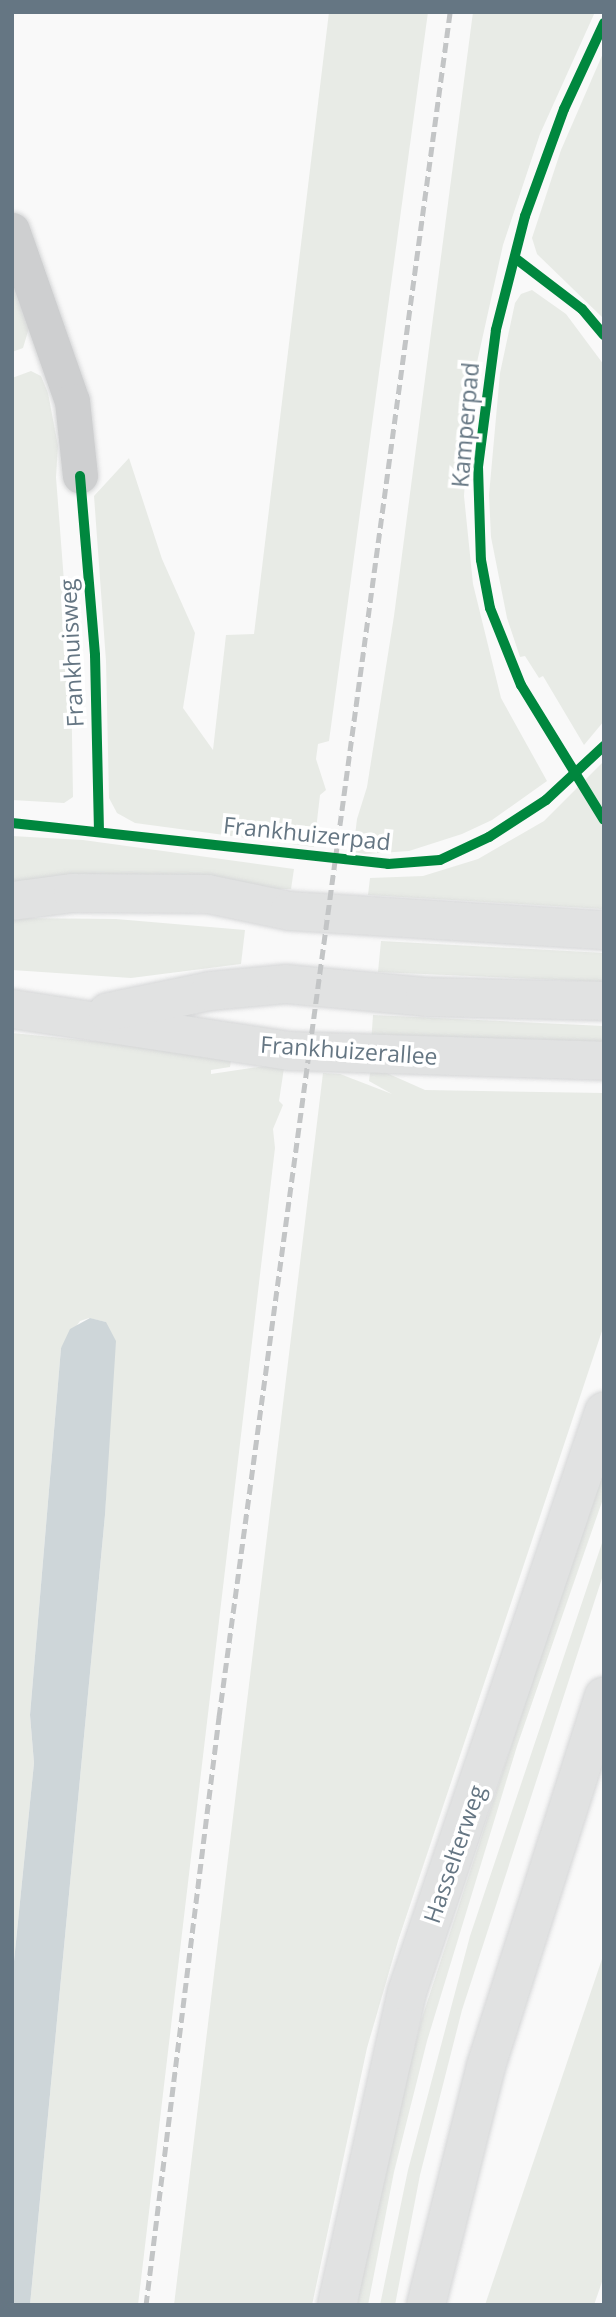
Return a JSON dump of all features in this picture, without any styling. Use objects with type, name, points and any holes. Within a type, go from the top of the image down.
[{"type":"main road","points":[[12,901],[73,893],[208,894],[290,912],[604,930]]},
{"type":"main road","points":[[86,1017],[210,991],[286,984],[425,997],[604,1002]]},
{"type":"main road","name":"Frankhuizerallee","points":[[12,1009],[86,1017],[290,1051],[604,1061]]},
{"type":"main road","name":"Hasselterweg","points":[[337,2305],[407,1992],[604,1412]]},
{"type":"main road","points":[[426,2305],[486,2066],[604,1696]]},
{"type":"street","points":[[12,230],[72,401],[80,476]]},
{"type":"shaded area","points":[[329,12],[428,12],[329,741],[318,744],[316,759],[326,790],[320,795],[314,847],[135,823],[117,813],[109,798],[106,661],[94,496],[129,458],[162,559],[195,633],[183,708],[213,750],[226,635],[254,634]]},
{"type":"shaded area","points":[[473,12],[595,12],[540,134],[503,245],[476,367],[468,431],[464,496],[473,584],[501,698],[547,781],[492,820],[462,834],[409,851],[365,854],[353,852],[357,819],[367,787],[394,616]]},
{"type":"shaded area","points":[[604,51],[604,319],[537,254],[532,238],[561,150]]},
{"type":"shaded area","points":[[12,277],[29,328],[23,348],[12,352]]},
{"type":"shaded area","points":[[532,290],[566,314],[604,365],[604,721],[584,745],[543,676],[539,678],[525,656],[520,657],[507,618],[491,537],[489,495],[500,373],[515,303],[521,294]]},
{"type":"shaded area","points":[[31,371],[41,376],[48,393],[58,446],[56,477],[71,673],[73,797],[64,803],[12,800],[12,378]]},
{"type":"shaded area","points":[[604,761],[604,909],[368,895],[370,878],[423,876],[478,859],[544,821]]},
{"type":"shaded area","points":[[12,836],[83,840],[294,869],[291,889],[12,888]]},
{"type":"shaded area","points":[[12,918],[116,919],[245,930],[241,964],[131,978],[12,970]]},
{"type":"shaded area","points":[[381,941],[604,953],[604,982],[378,972]]},
{"type":"shaded area","points":[[373,1015],[604,1026],[604,1049],[371,1044]]},
{"type":"shaded area","points":[[12,1033],[232,1055],[230,1067],[211,1070],[211,1074],[265,1066],[284,1068],[279,1101],[283,1105],[273,1129],[275,1148],[138,2305],[30,2305],[105,1515],[109,1435],[106,1322],[89,1318],[80,1321],[61,1348],[30,1715],[34,1763],[12,1981]]},
{"type":"shaded area","points":[[371,1066],[425,1090],[604,1093],[604,1325],[398,1941],[367,2048],[312,2305],[174,2305],[323,1073],[340,1074],[392,1094],[369,1081]]},
{"type":"shaded area","points":[[90,1318],[106,1322],[116,1341],[105,1515],[30,2305],[12,2305],[12,1981],[34,1763],[30,1715],[61,1348],[70,1329]]},
{"type":"shaded area","points":[[604,1463],[604,1496],[517,1746],[427,2041],[394,2172],[368,2305],[357,2305],[382,2177],[421,2021]]},
{"type":"shaded area","points":[[604,1537],[604,1572],[462,2010],[420,2175],[395,2305],[380,2305],[408,2170],[470,1936]]},
{"type":"shaded area","points":[[604,1953],[604,2276],[594,2305],[485,2305]]},
{"type":"railway","points":[[146,2305],[219,1717],[450,12]]},
{"type":"cycle path","name":"Kamperpad","points":[[604,23],[564,109],[525,216],[496,330],[478,467],[481,560],[490,608],[521,685],[604,820]]},
{"type":"cycle path","points":[[515,258],[582,309],[604,335]]},
{"type":"cycle path","name":"Frankhuisweg","points":[[80,476],[95,655],[99,829]]},
{"type":"cycle path","name":"Frankhuizerpad","points":[[12,823],[388,864],[440,860],[489,837],[546,800],[604,746]]}]
